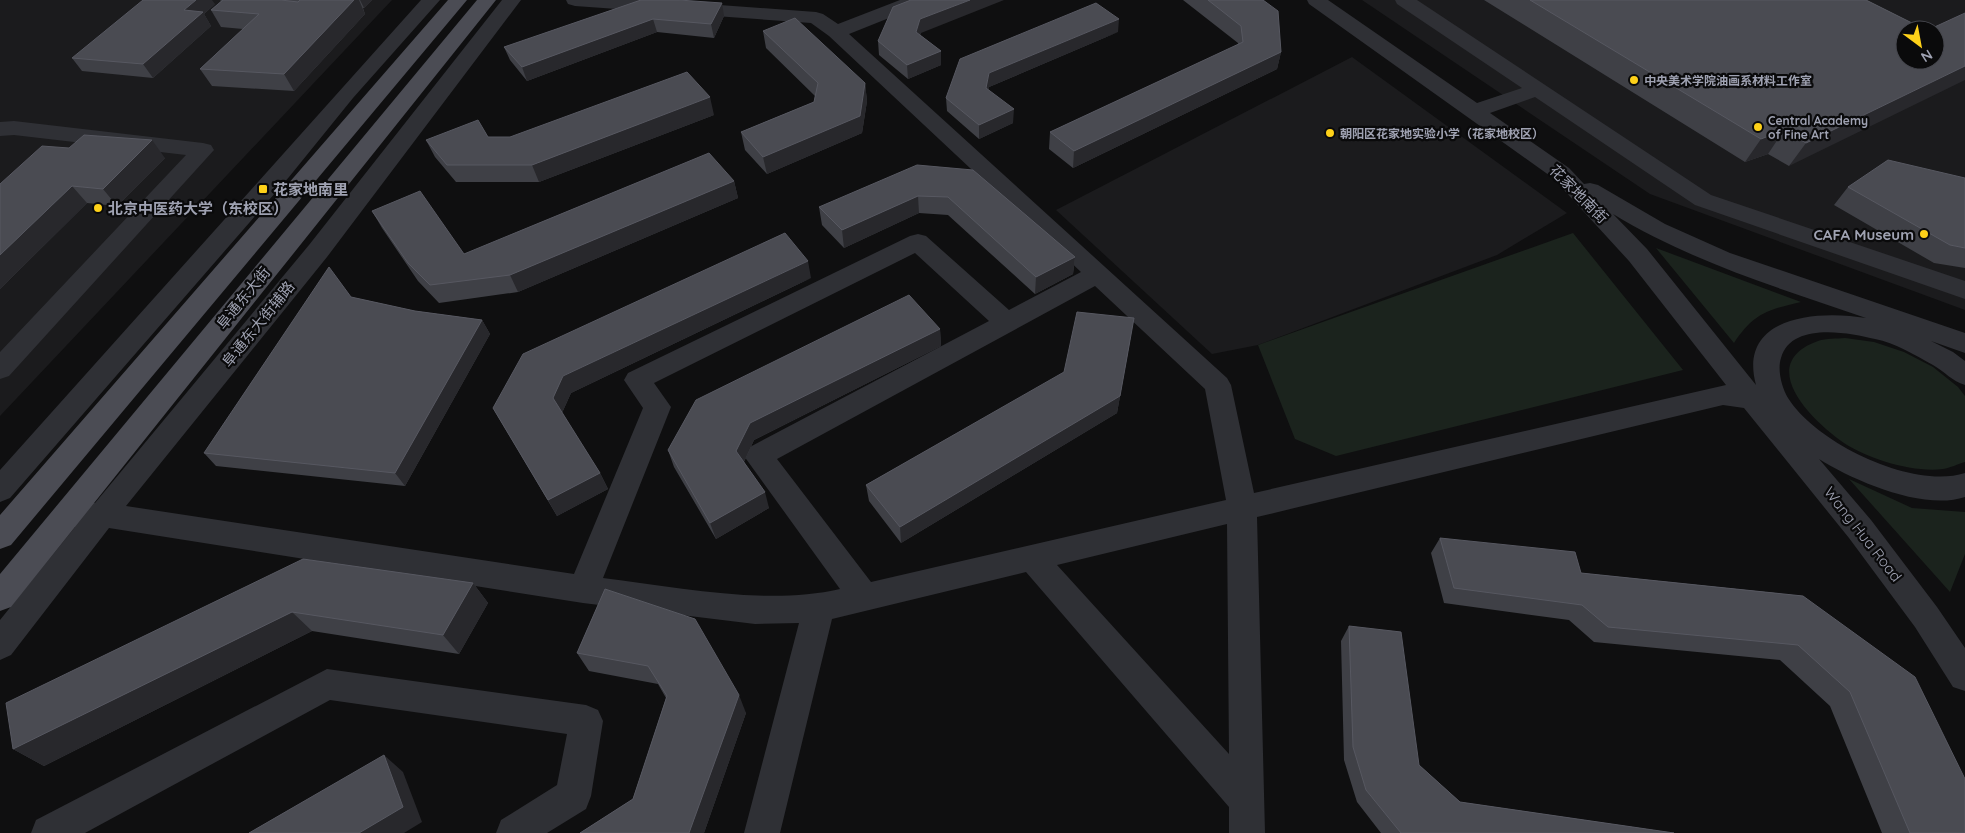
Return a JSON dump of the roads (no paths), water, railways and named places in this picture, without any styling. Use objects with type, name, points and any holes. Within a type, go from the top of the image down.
[{"type":"main road","name":"阜通东大街","points":[[0,536],[458,0]]},
{"type":"main road","name":"阜通东大街","points":[[0,597],[487,0]]},
{"type":"street","points":[[0,490],[281,172],[346,94],[431,0]]},
{"type":"street","name":"阜通东大街辅路","points":[[0,645],[102,514],[318,251],[512,0]]},
{"type":"street","points":[[575,0],[816,18],[836,32],[1218,385],[1242,509],[1246,833]]},
{"type":"street","points":[[836,32],[917,0]]},
{"type":"street","name":"花家地南街","points":[[1316,0],[1561,172],[1638,255],[1715,352],[1768,400]]},
{"type":"street","points":[[1404,0],[1704,200],[1965,290]]},
{"type":"street","points":[[1475,111],[1538,90]]},
{"type":"street","points":[[0,129],[14,128],[203,150],[0,369]]},
{"type":"street","points":[[1561,172],[1657,230],[1688,245],[1965,343]]},
{"type":"street","points":[[583,589],[657,406],[637,380],[918,242],[1007,323]]},
{"type":"street","points":[[864,598],[758,456],[1097,274]]},
{"type":"street","points":[[1832,297],[1895,335],[1944,359],[1965,375]]},
{"type":"street","points":[[1768,400],[1767,353],[1781,335],[1804,325],[1835,322],[1871,328],[1895,335]]},
{"type":"street","points":[[1923,348],[1965,348]]},
{"type":"street","points":[[67,514],[102,514],[583,589],[755,610],[819,608],[1723,395],[1768,400],[1801,431],[1836,456],[1877,475],[1920,486],[1965,486]]},
{"type":"street","name":"Wang Hua Road","points":[[1768,400],[1788,441],[1860,529],[1926,616],[1965,676]]},
{"type":"street","points":[[1032,558],[1246,800]]},
{"type":"street","points":[[762,833],[819,608]]},
{"type":"street","points":[[49,833],[327,684],[586,721],[573,796],[514,833]]},
{"type":"place","name":"中央美术学院油画系材料工作室","points":[[1634,80]]},
{"type":"place","name":"Central Academy of Fine Art","points":[[1758,127]]},
{"type":"place","name":"朝阳区花家地实验小学（花家地校区）","points":[[1330,133]]},
{"type":"place","name":"花家地南里","points":[[263,189]]},
{"type":"place","name":"北京中医药大学（东校区）","points":[[98,208]]},
{"type":"place","name":"CAFA Museum","points":[[1924,234]]}]
